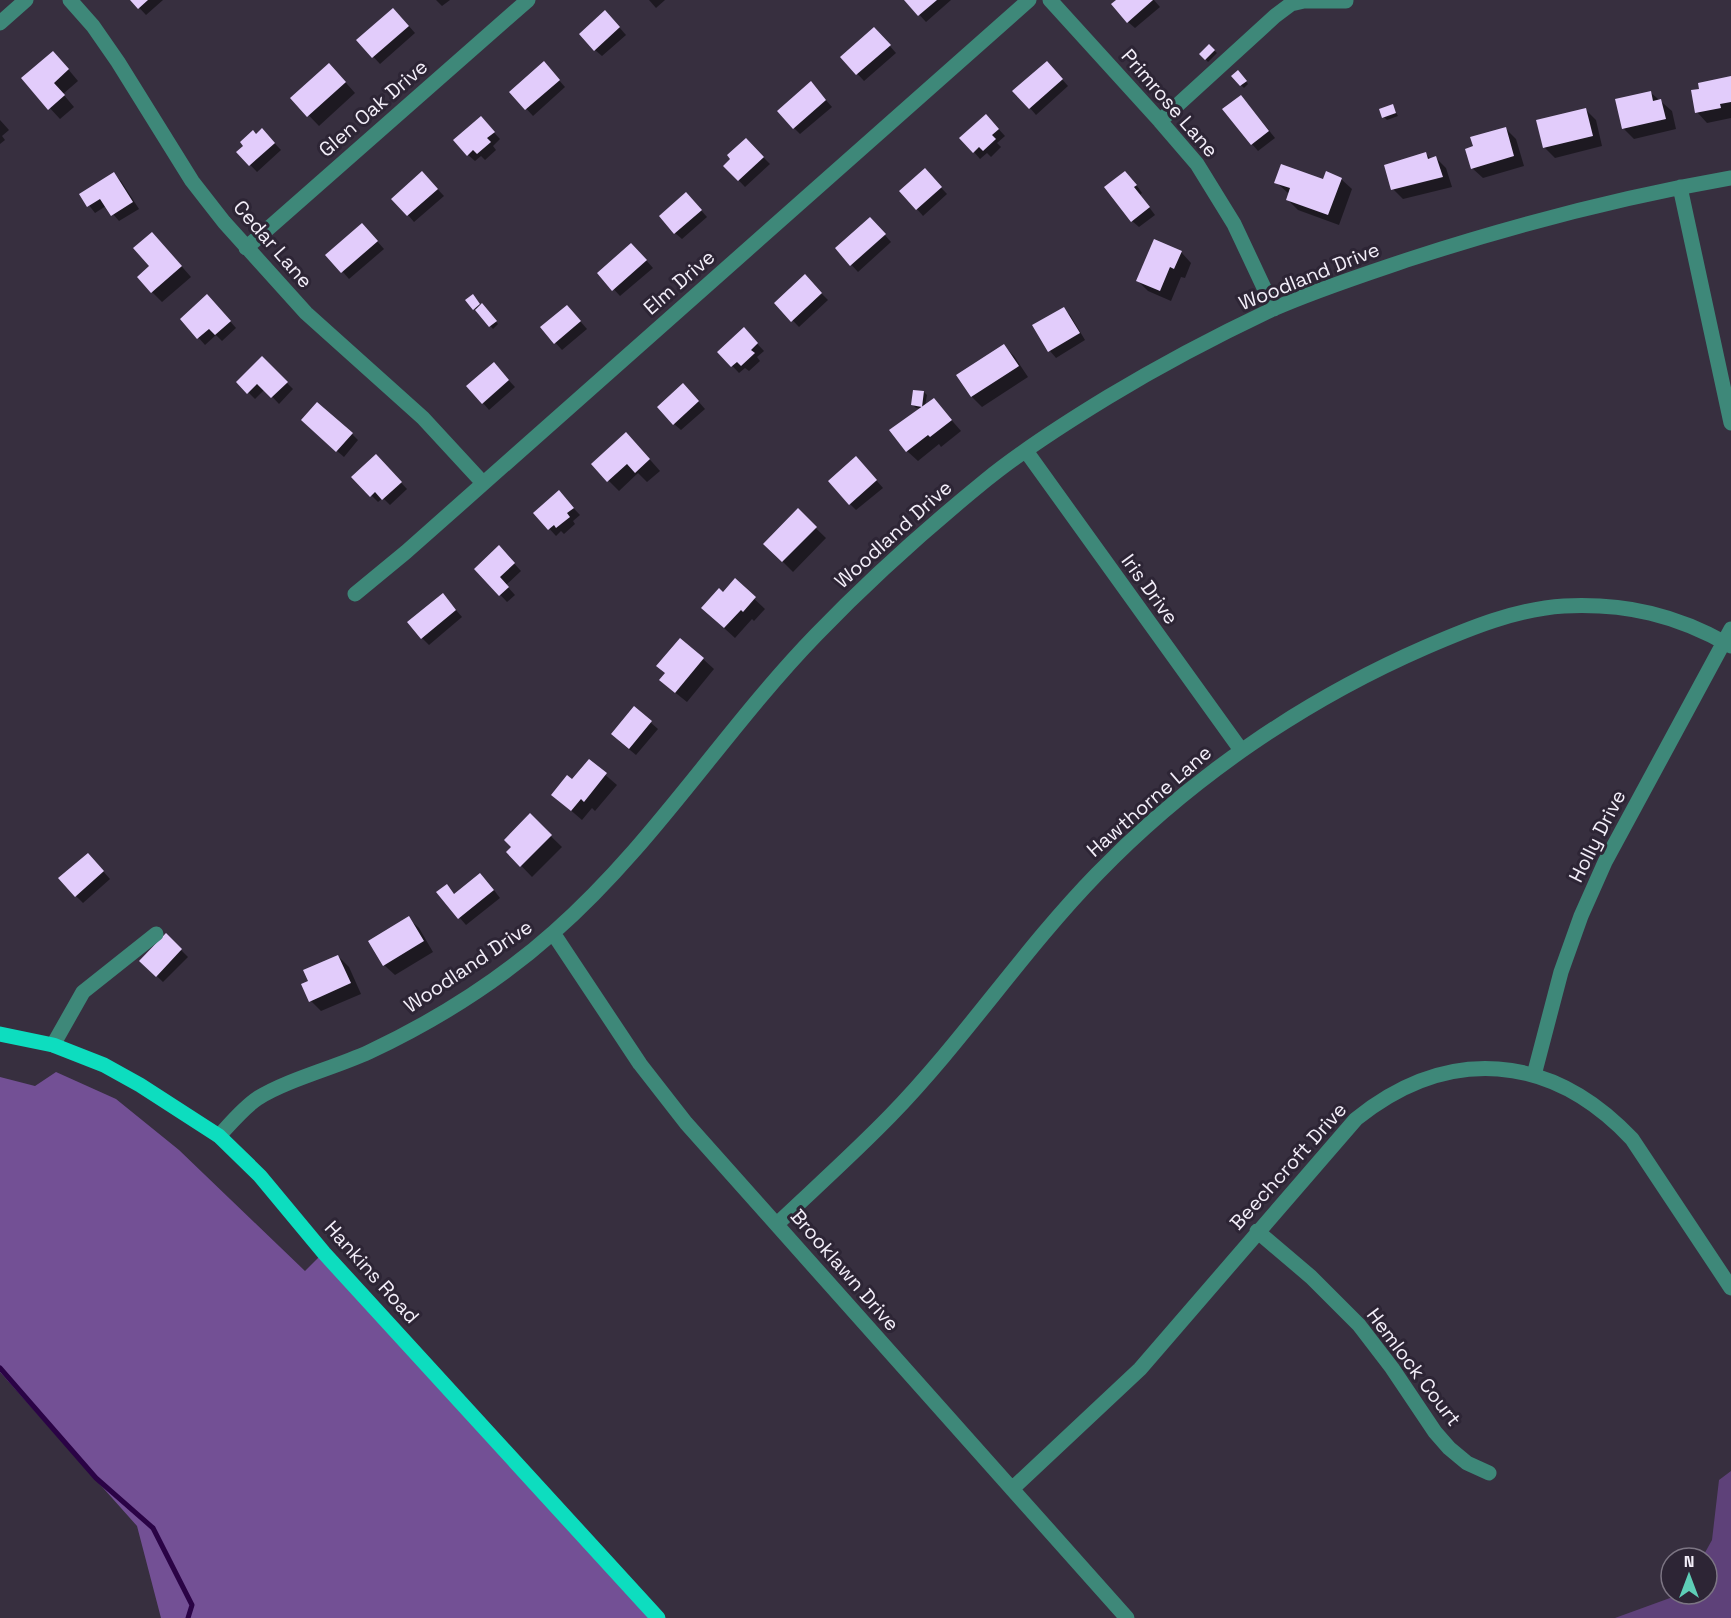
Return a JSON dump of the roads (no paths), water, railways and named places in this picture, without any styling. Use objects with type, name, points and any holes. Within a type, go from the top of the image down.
[{"type":"main road","name":"Hankins Road","points":[[0,1034],[53,1045],[104,1065],[140,1085],[219,1136],[260,1176],[324,1253],[657,1618]]},
{"type":"street","points":[[0,23],[26,0]]},
{"type":"street","name":"Cedar Lane","points":[[70,0],[93,26],[118,62],[192,181],[246,248],[306,314],[423,418],[483,483]]},
{"type":"street","name":"Glen Oak Drive","points":[[246,248],[528,0]]},
{"type":"street","name":"Elm Drive","points":[[355,594],[406,552],[1029,0]]},
{"type":"street","name":"Primrose Lane","points":[[1050,0],[1197,164],[1234,224],[1274,309]]},
{"type":"street","points":[[1160,121],[1291,4],[1304,1],[1346,1]]},
{"type":"street","name":"Woodland Drive","points":[[219,1136],[254,1101],[275,1089],[370,1051],[414,1029],[494,978],[553,933],[629,857],[790,663],[834,617],[903,551],[987,479],[1088,409],[1191,350],[1274,309],[1353,278],[1514,227],[1608,202],[1731,178]]},
{"type":"street","points":[[1680,187],[1731,423]]},
{"type":"street","name":"Iris Drive","points":[[1026,451],[1241,750]]},
{"type":"street","name":"Hawthorne Lane","points":[[777,1224],[897,1108],[1055,920],[1097,874],[1185,792],[1241,750],[1387,664],[1470,629],[1520,614],[1562,606],[1610,606],[1669,617],[1729,639]]},
{"type":"street","name":"Holly Drive","points":[[1534,1075],[1561,972],[1581,916],[1605,862],[1729,639]]},
{"type":"street","name":"Brooklawn Drive","points":[[553,933],[640,1064],[686,1123],[1127,1618]]},
{"type":"street","points":[[53,1045],[82,992],[156,934]]},
{"type":"street","name":"Beechcroft Drive","points":[[1012,1489],[1140,1369],[1356,1119],[1399,1089],[1452,1071],[1494,1069],[1534,1075],[1571,1089],[1594,1103],[1632,1139],[1731,1288]]},
{"type":"street","name":"Hemlock Court","points":[[1257,1231],[1311,1277],[1359,1325],[1449,1449],[1467,1462],[1489,1473]]},
{"type":"waterway","points":[[0,1368],[96,1478],[153,1528],[192,1605],[188,1618]]}]
